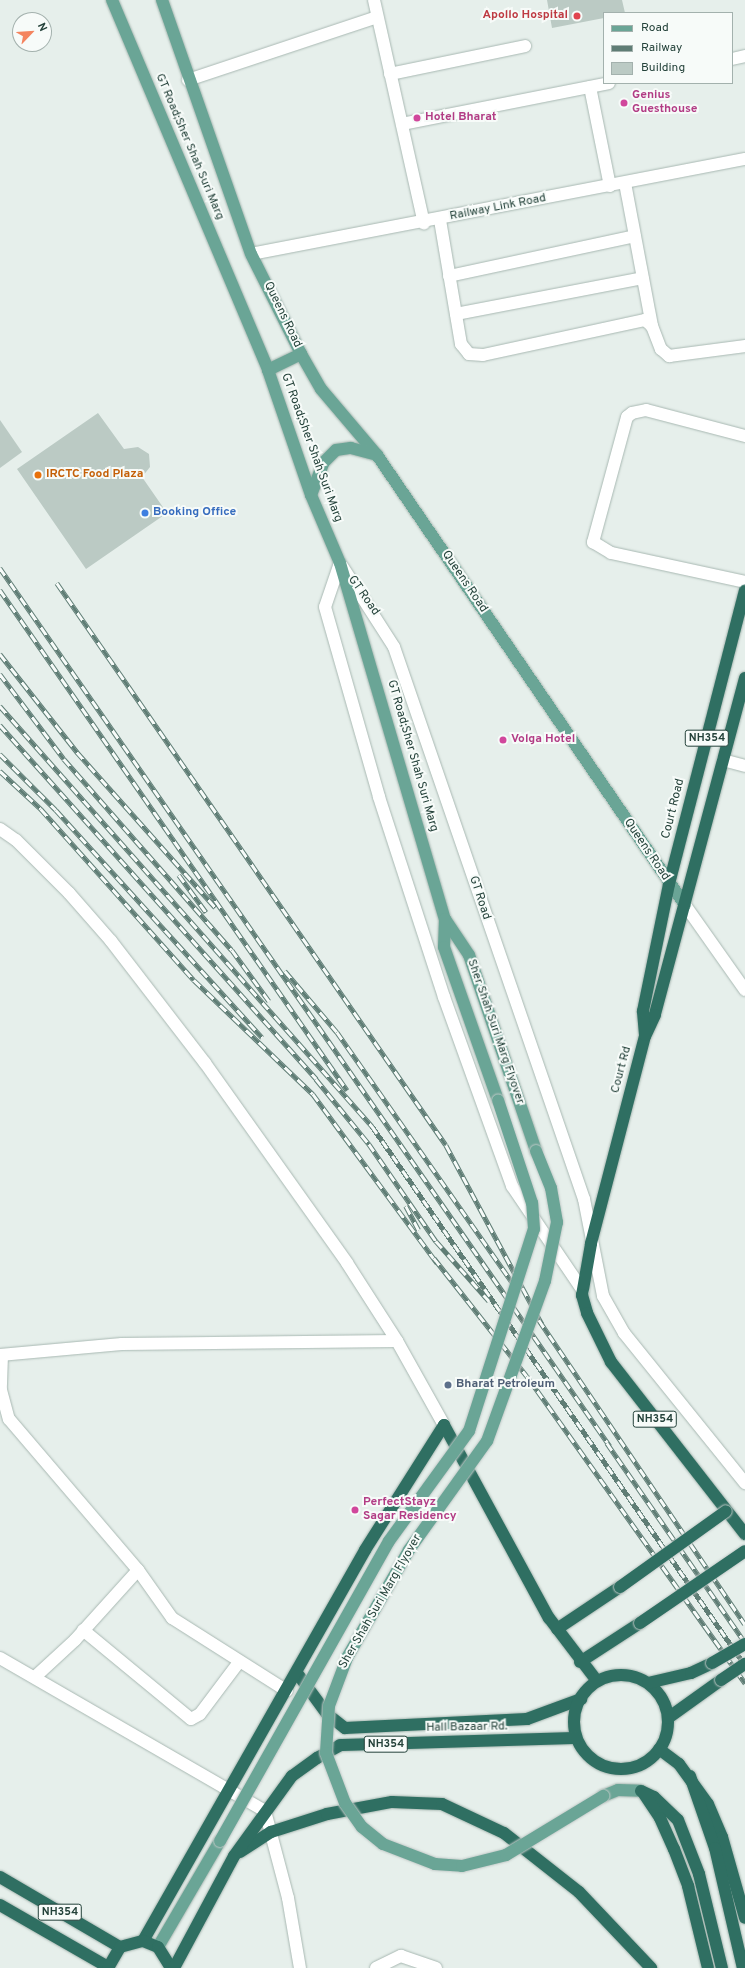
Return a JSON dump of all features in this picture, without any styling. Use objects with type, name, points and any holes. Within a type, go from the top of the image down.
[{"type":"highway","name":"Court Road","points":[[645,1036],[643,1011],[669,884],[745,591]]},
{"type":"highway","name":"NH354","points":[[685,905],[745,678]]},
{"type":"highway","name":"Court Rd","points":[[591,1244],[645,1036],[655,1015],[685,905]]},
{"type":"highway","name":"NH354","points":[[591,1244],[582,1293],[587,1313],[611,1362],[745,1534]]},
{"type":"highway","points":[[143,1941],[287,1691],[365,1550],[444,1425],[557,1630],[580,1662],[597,1681]]},
{"type":"highway","points":[[557,1630],[726,1511]]},
{"type":"highway","points":[[580,1662],[745,1551]]},
{"type":"highway","points":[[297,1672],[327,1714],[345,1728],[542,1716],[580,1699],[597,1681],[618,1675],[648,1683],[691,1673],[745,1644]]},
{"type":"highway","points":[[668,1718],[745,1664]]},
{"type":"highway","points":[[580,1699],[573,1723],[576,1738],[584,1752],[611,1769],[641,1765],[659,1749],[665,1738],[668,1718],[665,1704],[648,1683]]},
{"type":"highway","name":"Hall Bazaar Rd.","points":[[265,1811],[292,1776],[340,1745],[576,1738]]},
{"type":"highway","points":[[659,1749],[690,1776],[700,1789],[722,1837],[745,1918]]},
{"type":"highway","points":[[690,1776],[714,1848],[743,1968]]},
{"type":"highway","points":[[641,1791],[670,1810],[685,1835],[699,1874],[722,1968]]},
{"type":"highway","points":[[641,1791],[660,1818],[674,1849],[690,1893],[708,1968]]},
{"type":"highway","points":[[234,1856],[270,1832],[327,1814],[392,1802],[442,1804],[510,1838],[579,1892],[651,1968]]},
{"type":"highway","name":"NH354","points":[[158,1947],[173,1968],[234,1856],[265,1811]]},
{"type":"highway","name":"NH354","points":[[0,1877],[120,1947],[108,1968],[0,1904]]},
{"type":"highway","points":[[120,1947],[143,1941],[158,1947]]},
{"type":"main road","name":"GT Road;Sher Shah Suri Marg","points":[[112,0],[268,370],[311,495],[340,563],[445,919]]},
{"type":"main road","name":"GT Road;Sher Shah Suri Marg","points":[[162,0],[188,80],[251,254]]},
{"type":"main road","name":"Queens Road","points":[[251,254],[301,354],[321,389],[378,455],[669,884],[685,905]]},
{"type":"main road","points":[[268,370],[301,354]]},
{"type":"main road","points":[[311,495],[323,463],[336,450],[351,448],[378,455]]},
{"type":"main road","name":"Sher Shah Suri Marg Flyover","points":[[158,1947],[389,1541],[469,1431],[534,1229],[532,1203],[498,1100],[444,947],[445,919]]},
{"type":"main road","name":"Sher Shah Suri Marg Flyover","points":[[445,919],[469,955],[536,1151],[551,1188],[557,1222],[545,1281],[487,1441],[409,1550],[347,1658],[329,1706],[326,1753],[345,1803],[362,1827],[383,1844],[435,1864],[462,1866],[506,1855],[603,1796],[618,1790],[641,1791]]},
{"type":"street","points":[[374,0],[424,223]]},
{"type":"street","points":[[188,80],[377,17]]},
{"type":"street","points":[[390,74],[525,46]]},
{"type":"street","points":[[733,59],[745,56]]},
{"type":"street","points":[[402,124],[605,84]]},
{"type":"street","points":[[590,87],[610,186]]},
{"type":"street","name":"Railway Link Road","points":[[251,254],[440,220],[745,159]]},
{"type":"street","points":[[625,183],[652,326],[661,349],[670,356],[745,346]]},
{"type":"street","points":[[440,220],[461,344],[475,356],[640,321],[652,326]]},
{"type":"street","points":[[450,276],[635,236]]},
{"type":"street","points":[[456,314],[643,278]]},
{"type":"street","points":[[745,436],[646,410],[632,412],[627,417],[593,542],[610,553],[745,582]]},
{"type":"street","points":[[340,563],[326,607],[379,797],[444,997],[512,1186],[582,1293]]},
{"type":"street","name":"GT Road","points":[[340,563],[394,647],[584,1199],[591,1244],[603,1296],[624,1333],[745,1483]]},
{"type":"street","points":[[723,760],[745,766]]},
{"type":"street","points":[[0,829],[16,840],[69,893],[111,941],[209,1069],[347,1263],[397,1341],[444,1425]]},
{"type":"street","points":[[685,905],[745,990]]},
{"type":"street","points":[[287,1691],[182,1627],[138,1570],[9,1419],[1,1390],[1,1355],[122,1344],[397,1341]]},
{"type":"street","points":[[36,1676],[84,1630],[138,1570]]},
{"type":"street","points":[[84,1630],[192,1719],[200,1714],[239,1662]]},
{"type":"street","points":[[0,1658],[36,1676],[106,1721],[265,1811],[288,1898],[300,1968]]},
{"type":"street","points":[[376,1968],[401,1956],[436,1968]]},
{"type":"building","name":"Apollo Hospital","points":[[547,0],[622,0],[625,12],[603,12],[603,18],[552,28]]},
{"type":"building","points":[[98,413],[124,449],[138,447],[149,454],[150,467],[142,477],[167,513],[86,569],[17,469]]},
{"type":"building","points":[[0,420],[22,452],[0,468]]},
{"type":"railway","points":[[0,568],[610,1446]]},
{"type":"railway","points":[[57,583],[446,1145],[542,1324]]},
{"type":"railway","points":[[0,590],[347,1090]]},
{"type":"railway","points":[[0,654],[77,752],[215,907]]},
{"type":"railway","points":[[0,674],[64,759],[232,950],[269,1001]]},
{"type":"railway","points":[[0,706],[372,1126],[745,1665]]},
{"type":"railway","points":[[0,725],[316,1079],[369,1144],[436,1241],[489,1301]]},
{"type":"railway","points":[[0,754],[56,810],[262,1037]]},
{"type":"railway","points":[[0,771],[41,809],[194,980],[313,1094],[437,1263]]},
{"type":"railway","points":[[179,875],[206,912]]},
{"type":"railway","points":[[285,971],[337,1032],[519,1292]]},
{"type":"railway","points":[[406,1206],[419,1230]]},
{"type":"railway","points":[[434,1258],[527,1376],[745,1683]]},
{"type":"railway","points":[[539,1320],[745,1624]]},
{"type":"railway","points":[[607,1443],[745,1642]]},
{"type":"place","name":"Apollo Hospital","points":[[577,16]]},
{"type":"place","name":"Genius Guesthouse","points":[[624,103]]},
{"type":"place","name":"Hotel Bharat","points":[[417,118]]},
{"type":"place","name":"IRCTC Food Plaza","points":[[38,475]]},
{"type":"place","name":"Booking Office","points":[[145,513]]},
{"type":"place","name":"Volga Hotel","points":[[503,740]]},
{"type":"place","name":"Bharat Petroleum","points":[[448,1385]]},
{"type":"place","name":"PerfectStayz Sagar Residency","points":[[355,1510]]}]
